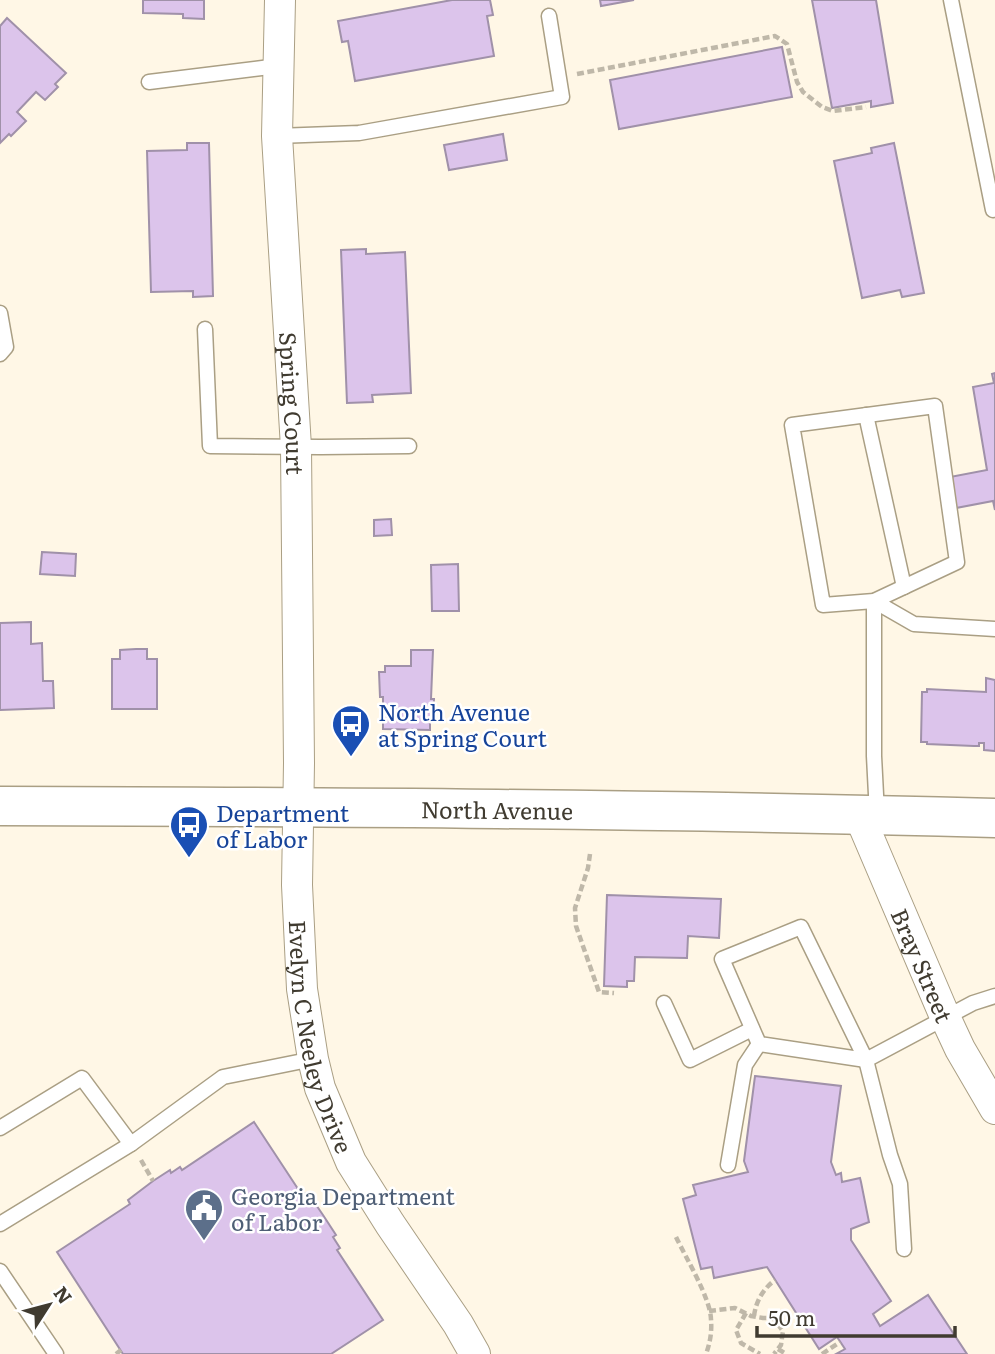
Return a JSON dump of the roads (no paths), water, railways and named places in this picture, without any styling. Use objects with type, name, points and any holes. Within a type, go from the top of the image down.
[{"type":"main road","name":"North Avenue","points":[[0,806],[299,807],[995,818]]},
{"type":"street","name":"Spring Court","points":[[279,0],[277,136],[296,447],[299,807]]},
{"type":"street","name":"Evelyn C Neeley Drive","points":[[299,807],[297,886],[301,976],[320,1088],[351,1161],[475,1354]]},
{"type":"street","name":"Bray Street","points":[[868,815],[946,1018],[960,1049],[995,1109]]},
{"type":"lane","points":[[951,0],[993,211]]},
{"type":"lane","points":[[277,136],[359,133],[562,97],[549,16]]},
{"type":"lane","points":[[149,82],[278,66]]},
{"type":"lane","points":[[0,313],[6,347],[0,354]]},
{"type":"lane","points":[[205,329],[210,446],[409,446]]},
{"type":"lane","points":[[935,407],[957,562],[874,601],[823,606],[792,425],[866,415],[935,407]]},
{"type":"lane","points":[[866,415],[904,587]]},
{"type":"lane","points":[[874,601],[914,624],[995,629]]},
{"type":"lane","points":[[868,815],[874,756],[874,601]]},
{"type":"lane","points":[[759,1044],[722,959],[802,927],[866,1060],[890,1155],[901,1184],[905,1249]]},
{"type":"lane","points":[[759,1044],[866,1060],[973,1003],[995,996]]},
{"type":"lane","points":[[664,1003],[690,1060],[752,1029]]},
{"type":"lane","points":[[728,1165],[745,1065],[759,1044]]},
{"type":"lane","points":[[0,1224],[135,1150],[223,1077],[313,1059]]},
{"type":"lane","points":[[0,1128],[82,1078],[135,1150]]},
{"type":"lane","points":[[0,1271],[56,1354]]},
{"type":"place","name":"North Avenue at Spring Court","points":[[351,758]]},
{"type":"place","name":"Department of Labor","points":[[189,859]]},
{"type":"place","name":"Georgia Department of Labor","points":[[204,1242]]}]
